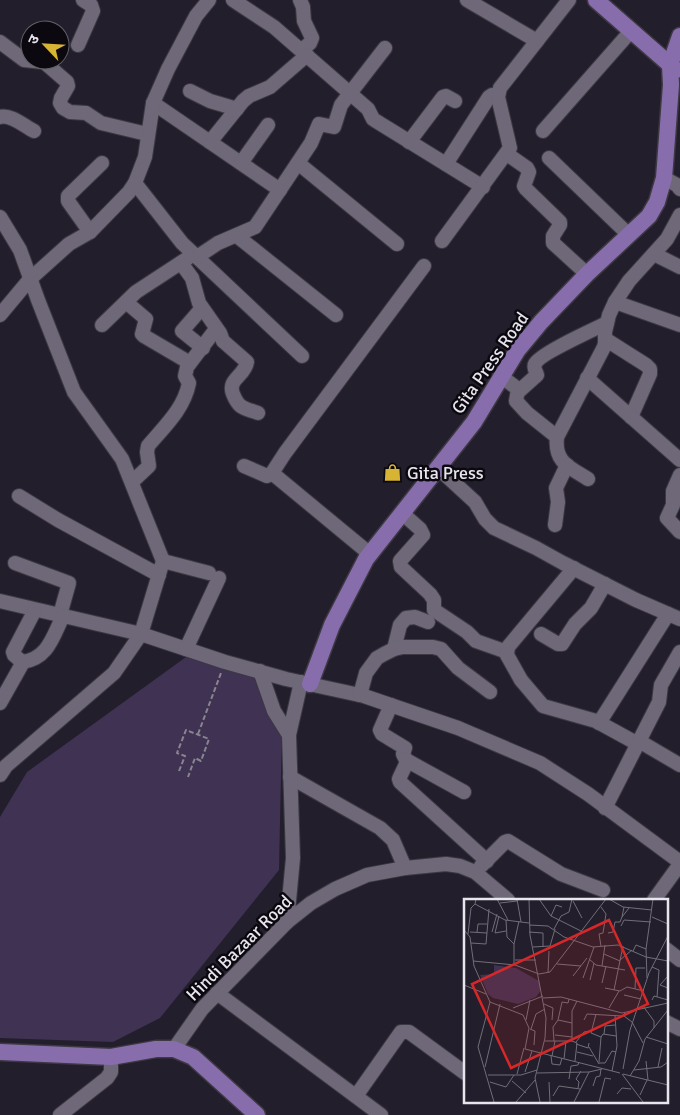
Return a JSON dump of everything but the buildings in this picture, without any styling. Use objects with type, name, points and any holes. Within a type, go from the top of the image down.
[{"type":"main road","points":[[598,1],[675,69]]},
{"type":"main road","points":[[675,69],[680,38]]},
{"type":"main road","name":"Gita Press Road","points":[[305,683],[356,575],[370,554],[474,422],[517,351],[541,322],[587,274],[649,216],[657,202],[664,178],[671,84],[675,69]]},
{"type":"main road","points":[[0,1052],[111,1057],[156,1049],[174,1049],[193,1057],[257,1115]]},
{"type":"street","points":[[78,45],[93,11],[91,5],[83,0]]},
{"type":"street","points":[[233,0],[274,27],[305,53],[368,109],[373,119],[483,186]]},
{"type":"street","points":[[210,142],[249,96],[270,87],[305,53],[312,38],[304,21],[303,7],[300,0]]},
{"type":"street","points":[[466,0],[538,40]]},
{"type":"street","points":[[442,241],[510,148],[498,95],[500,88],[569,0]]},
{"type":"street","points":[[0,316],[30,279],[68,244],[90,232],[129,192],[135,183],[145,157],[147,134],[154,102],[168,69],[203,2]]},
{"type":"street","points":[[543,131],[631,31]]},
{"type":"street","points":[[0,42],[24,60],[44,62],[67,82],[68,86],[60,103],[63,108],[70,112],[86,113],[108,125],[147,134]]},
{"type":"street","points":[[102,325],[140,289],[181,263],[218,243],[238,236],[255,227],[311,143],[319,124],[334,127],[341,105],[385,48]]},
{"type":"street","points":[[190,91],[210,101],[237,109]]},
{"type":"street","points":[[446,164],[489,97],[492,94],[498,95]]},
{"type":"street","points":[[409,142],[443,97],[446,96],[454,101]]},
{"type":"street","points":[[154,102],[280,190]]},
{"type":"street","points":[[0,118],[5,116],[34,131]]},
{"type":"street","points":[[241,163],[268,125]]},
{"type":"street","points":[[507,154],[527,168],[529,172],[524,186],[560,222],[553,236],[553,243],[587,274]]},
{"type":"street","points":[[549,158],[629,235]]},
{"type":"street","points":[[90,232],[68,202],[68,196],[102,163]]},
{"type":"street","points":[[298,163],[397,244]]},
{"type":"street","points":[[664,178],[677,185],[680,189]]},
{"type":"street","points":[[135,183],[182,243],[302,356]]},
{"type":"street","points":[[588,479],[567,465],[558,456],[556,447],[557,437],[604,347],[608,319],[614,302],[629,281],[667,239],[680,215]]},
{"type":"street","points":[[0,217],[20,250],[74,392],[122,459],[163,561],[141,634],[114,673],[6,766],[1,773]]},
{"type":"street","points":[[238,236],[336,316]]},
{"type":"street","points":[[654,254],[680,267]]},
{"type":"street","points":[[181,263],[192,278],[195,294],[202,308],[225,344],[246,362],[246,368],[232,385],[236,402],[258,413]]},
{"type":"street","points":[[244,466],[267,476],[272,472],[424,266]]},
{"type":"street","points":[[126,302],[146,319],[142,334],[144,336],[190,363]]},
{"type":"street","points":[[614,302],[680,325]]},
{"type":"street","points":[[202,308],[182,331],[203,348]]},
{"type":"street","points":[[557,437],[523,410],[516,401],[518,392],[535,377],[537,372],[534,366],[535,362],[608,319]]},
{"type":"street","points":[[132,482],[148,469],[150,464],[147,452],[148,446],[181,405],[189,383],[185,372],[216,329]]},
{"type":"street","points":[[605,339],[650,369],[650,374],[632,417]]},
{"type":"street","points":[[502,377],[517,388],[518,392]]},
{"type":"street","points":[[588,378],[680,460]]},
{"type":"street","points":[[555,525],[558,502],[556,488],[567,465]]},
{"type":"street","points":[[438,468],[475,502],[485,519],[494,528],[636,600],[674,616],[599,723]]},
{"type":"street","points":[[272,472],[370,554]]},
{"type":"street","points":[[680,476],[673,490],[673,505],[666,518],[680,532]]},
{"type":"street","points":[[20,496],[58,520],[158,575]]},
{"type":"street","points":[[402,513],[420,529],[423,535],[400,561],[400,567],[430,594],[434,600],[434,610],[476,640],[507,652]]},
{"type":"street","points":[[163,561],[214,576],[186,648]]},
{"type":"street","points":[[15,563],[69,583],[62,616],[47,648],[41,655],[22,662]]},
{"type":"street","points":[[574,568],[508,647],[507,652],[523,684],[543,706],[599,723],[639,742],[680,765]]},
{"type":"street","points":[[541,634],[558,644],[564,643],[574,624],[591,608],[605,584]]},
{"type":"street","points":[[0,601],[141,634],[260,672],[360,695],[458,728],[540,763],[588,794],[680,863],[655,899]]},
{"type":"street","points":[[22,662],[13,652],[35,610]]},
{"type":"street","points":[[394,649],[400,625],[406,618],[415,617],[428,622]]},
{"type":"street","points":[[360,695],[366,673],[377,658],[394,649],[413,647],[441,649],[458,668],[490,692]]},
{"type":"street","points":[[605,808],[659,702],[661,685],[676,670],[680,652]]},
{"type":"street","points":[[0,703],[22,662]]},
{"type":"street","points":[[260,672],[274,711],[289,735]]},
{"type":"street","points":[[288,922],[293,858],[289,735],[305,683]]},
{"type":"street","points":[[391,705],[380,732],[402,744],[405,748],[404,757],[406,760],[399,779],[402,785],[487,861]]},
{"type":"street","points":[[406,760],[464,792]]},
{"type":"street","points":[[290,777],[380,828],[393,840],[405,868]]},
{"type":"street","points":[[475,872],[508,841],[561,874],[603,890]]},
{"type":"street","name":"Hindi Bazaar Road","points":[[174,1049],[202,1009],[288,922],[311,902],[335,889],[367,875],[405,868],[446,864],[460,866],[475,872],[507,899]]},
{"type":"street","points":[[668,951],[680,960]]},
{"type":"street","points":[[217,993],[381,1115]]},
{"type":"street","points":[[668,1023],[680,1029]]},
{"type":"street","points":[[356,1096],[401,1032],[405,1031],[464,1072]]},
{"type":"street","points":[[60,1115],[107,1078],[111,1072],[111,1057]]},
{"type":"path","points":[[197,735],[225,662]]},
{"type":"path","points":[[179,771],[185,756],[177,753],[186,730],[209,739],[201,761],[195,758],[188,777]]},
{"type":"shaded area","points":[[186,657],[255,676],[282,727],[279,870],[160,1018],[113,1042],[0,1038],[0,817],[27,772]]},
{"type":"place","name":"Gita Press","points":[[393,473]]}]
